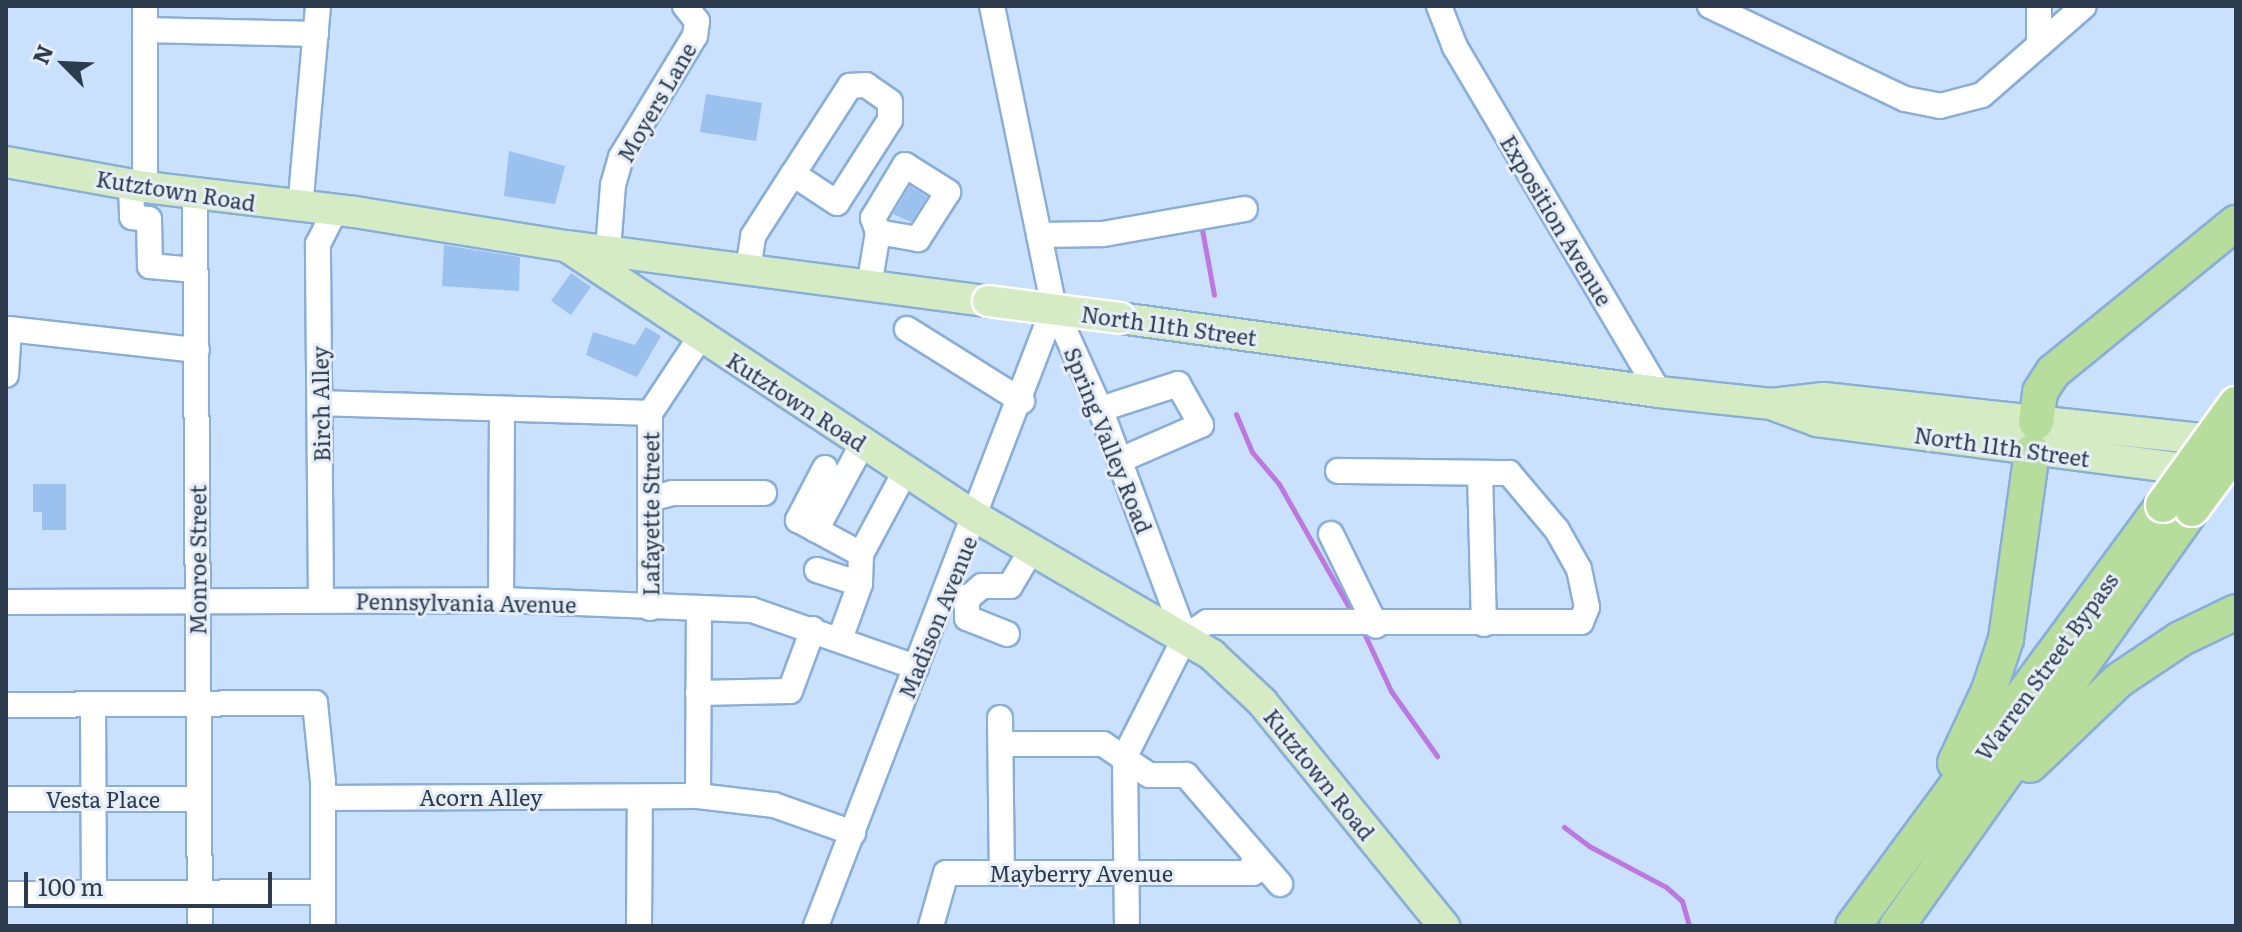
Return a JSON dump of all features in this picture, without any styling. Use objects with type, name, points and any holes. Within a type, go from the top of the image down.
[{"type":"highway","points":[[1893,871],[1969,736],[1998,665],[2017,583],[2040,392],[2053,372],[2236,223]]},
{"type":"highway","name":"Warren Street Bypass","points":[[1906,914],[2178,507],[2236,404]]},
{"type":"highway","name":"Warren Street Bypass","points":[[1853,926],[2178,507],[2236,449]]},
{"type":"highway","points":[[1946,857],[2101,695],[2180,639],[2236,612]]},
{"type":"main road","name":"Kutztown Road","points":[[6,162],[138,186],[566,246],[699,339],[976,517],[1185,637],[1262,702],[1444,926]]},
{"type":"main road","name":"North 11th Street","points":[[566,246],[1120,318],[1577,383],[1771,404],[1824,398],[2236,475]]},
{"type":"main road","name":"North 11th Street","points":[[2034,437],[2101,425],[2236,443]]},
{"type":"street","points":[[300,208],[318,6]]},
{"type":"street","name":"Moyers Lane","points":[[608,250],[613,185],[621,157],[695,36],[697,21],[685,6]]},
{"type":"street","name":"Spring Valley Road","points":[[992,6],[1054,307],[1101,409],[1185,637]]},
{"type":"street","name":"Exposition Avenue","points":[[1439,6],[1455,47],[1659,392]]},
{"type":"street","points":[[1455,47],[1457,6]]},
{"type":"street","points":[[1710,6],[1905,99],[1940,106],[1982,95],[2084,6]]},
{"type":"street","points":[[2039,6],[2039,45]]},
{"type":"street","points":[[195,270],[150,266],[149,219],[132,217],[138,186],[145,18],[316,34]]},
{"type":"street","points":[[748,269],[753,236],[793,174],[850,86],[866,85],[890,102],[890,120],[837,203],[793,174]]},
{"type":"street","name":"Monroe Street","points":[[195,194],[200,926]]},
{"type":"street","points":[[1039,235],[1103,234],[1245,209]]},
{"type":"street","name":"Birch Alley","points":[[321,600],[318,244],[334,212]]},
{"type":"street","points":[[869,286],[878,232]]},
{"type":"street","name":"Madison Avenue","points":[[816,926],[916,667],[957,595],[976,517],[1022,401],[1054,307]]},
{"type":"street","points":[[6,375],[9,329],[197,350]]},
{"type":"street","points":[[907,329],[1022,401]]},
{"type":"street","name":"Lafayette Street","points":[[650,608],[650,413],[699,339]]},
{"type":"street","points":[[1101,409],[1178,384],[1201,425],[1120,460]]},
{"type":"street","points":[[320,403],[502,412],[650,413]]},
{"type":"street","points":[[501,600],[502,412]]},
{"type":"street","points":[[816,530],[863,443]]},
{"type":"street","points":[[825,468],[798,520],[861,554]]},
{"type":"street","points":[[840,639],[860,584],[861,554],[906,470]]},
{"type":"street","points":[[1127,926],[1125,756],[1185,637],[1207,622],[1365,626],[1581,622],[1587,607],[1579,569],[1557,530],[1509,473],[1338,471]]},
{"type":"street","points":[[1480,473],[1484,624]]},
{"type":"street","points":[[650,499],[672,493],[764,493]]},
{"type":"street","points":[[1331,534],[1365,626]]},
{"type":"street","points":[[1007,634],[967,618],[957,595],[982,586],[1018,590],[1032,549]]},
{"type":"street","points":[[817,570],[860,584]]},
{"type":"street","name":"Pennsylvania Avenue","points":[[6,602],[501,600],[752,610],[916,667]]},
{"type":"street","points":[[698,796],[699,609]]},
{"type":"street","points":[[698,693],[790,691],[813,629]]},
{"type":"street","points":[[6,705],[315,703],[323,798],[323,926]]},
{"type":"street","points":[[93,705],[94,894]]},
{"type":"street","points":[[1000,718],[1002,873]]},
{"type":"street","points":[[1001,744],[1103,744],[1149,775],[1186,775],[1280,884]]},
{"type":"street","name":"Acorn Alley","points":[[323,798],[698,796],[774,805],[853,833]]},
{"type":"street","points":[[639,926],[640,797]]},
{"type":"street","name":"Vesta Place","points":[[6,799],[199,799]]},
{"type":"street","name":"Mayberry Avenue","points":[[931,926],[946,873],[1253,873],[1254,854]]},
{"type":"street","points":[[6,894],[323,892]]},
{"type":"building","points":[[706,94],[762,103],[756,141],[700,132]]},
{"type":"building","points":[[509,151],[565,166],[555,204],[504,196]]},
{"type":"building","points":[[910,186],[927,197],[911,222],[893,214]]},
{"type":"building","points":[[444,245],[520,257],[519,291],[442,286]]},
{"type":"building","points":[[571,273],[591,287],[571,315],[551,301]]},
{"type":"building","points":[[646,327],[661,336],[637,377],[586,355],[593,332],[635,345]]},
{"type":"building","points":[[33,484],[66,484],[66,530],[42,530],[42,512],[33,512]]},
{"type":"waterway","points":[[1201,224],[1214,295]]},
{"type":"waterway","points":[[1236,414],[1252,452],[1279,484],[1354,616]]},
{"type":"waterway","points":[[1363,631],[1391,691],[1437,756]]},
{"type":"waterway","points":[[1564,827],[1589,846],[1666,887],[1682,901],[1689,926]]}]
